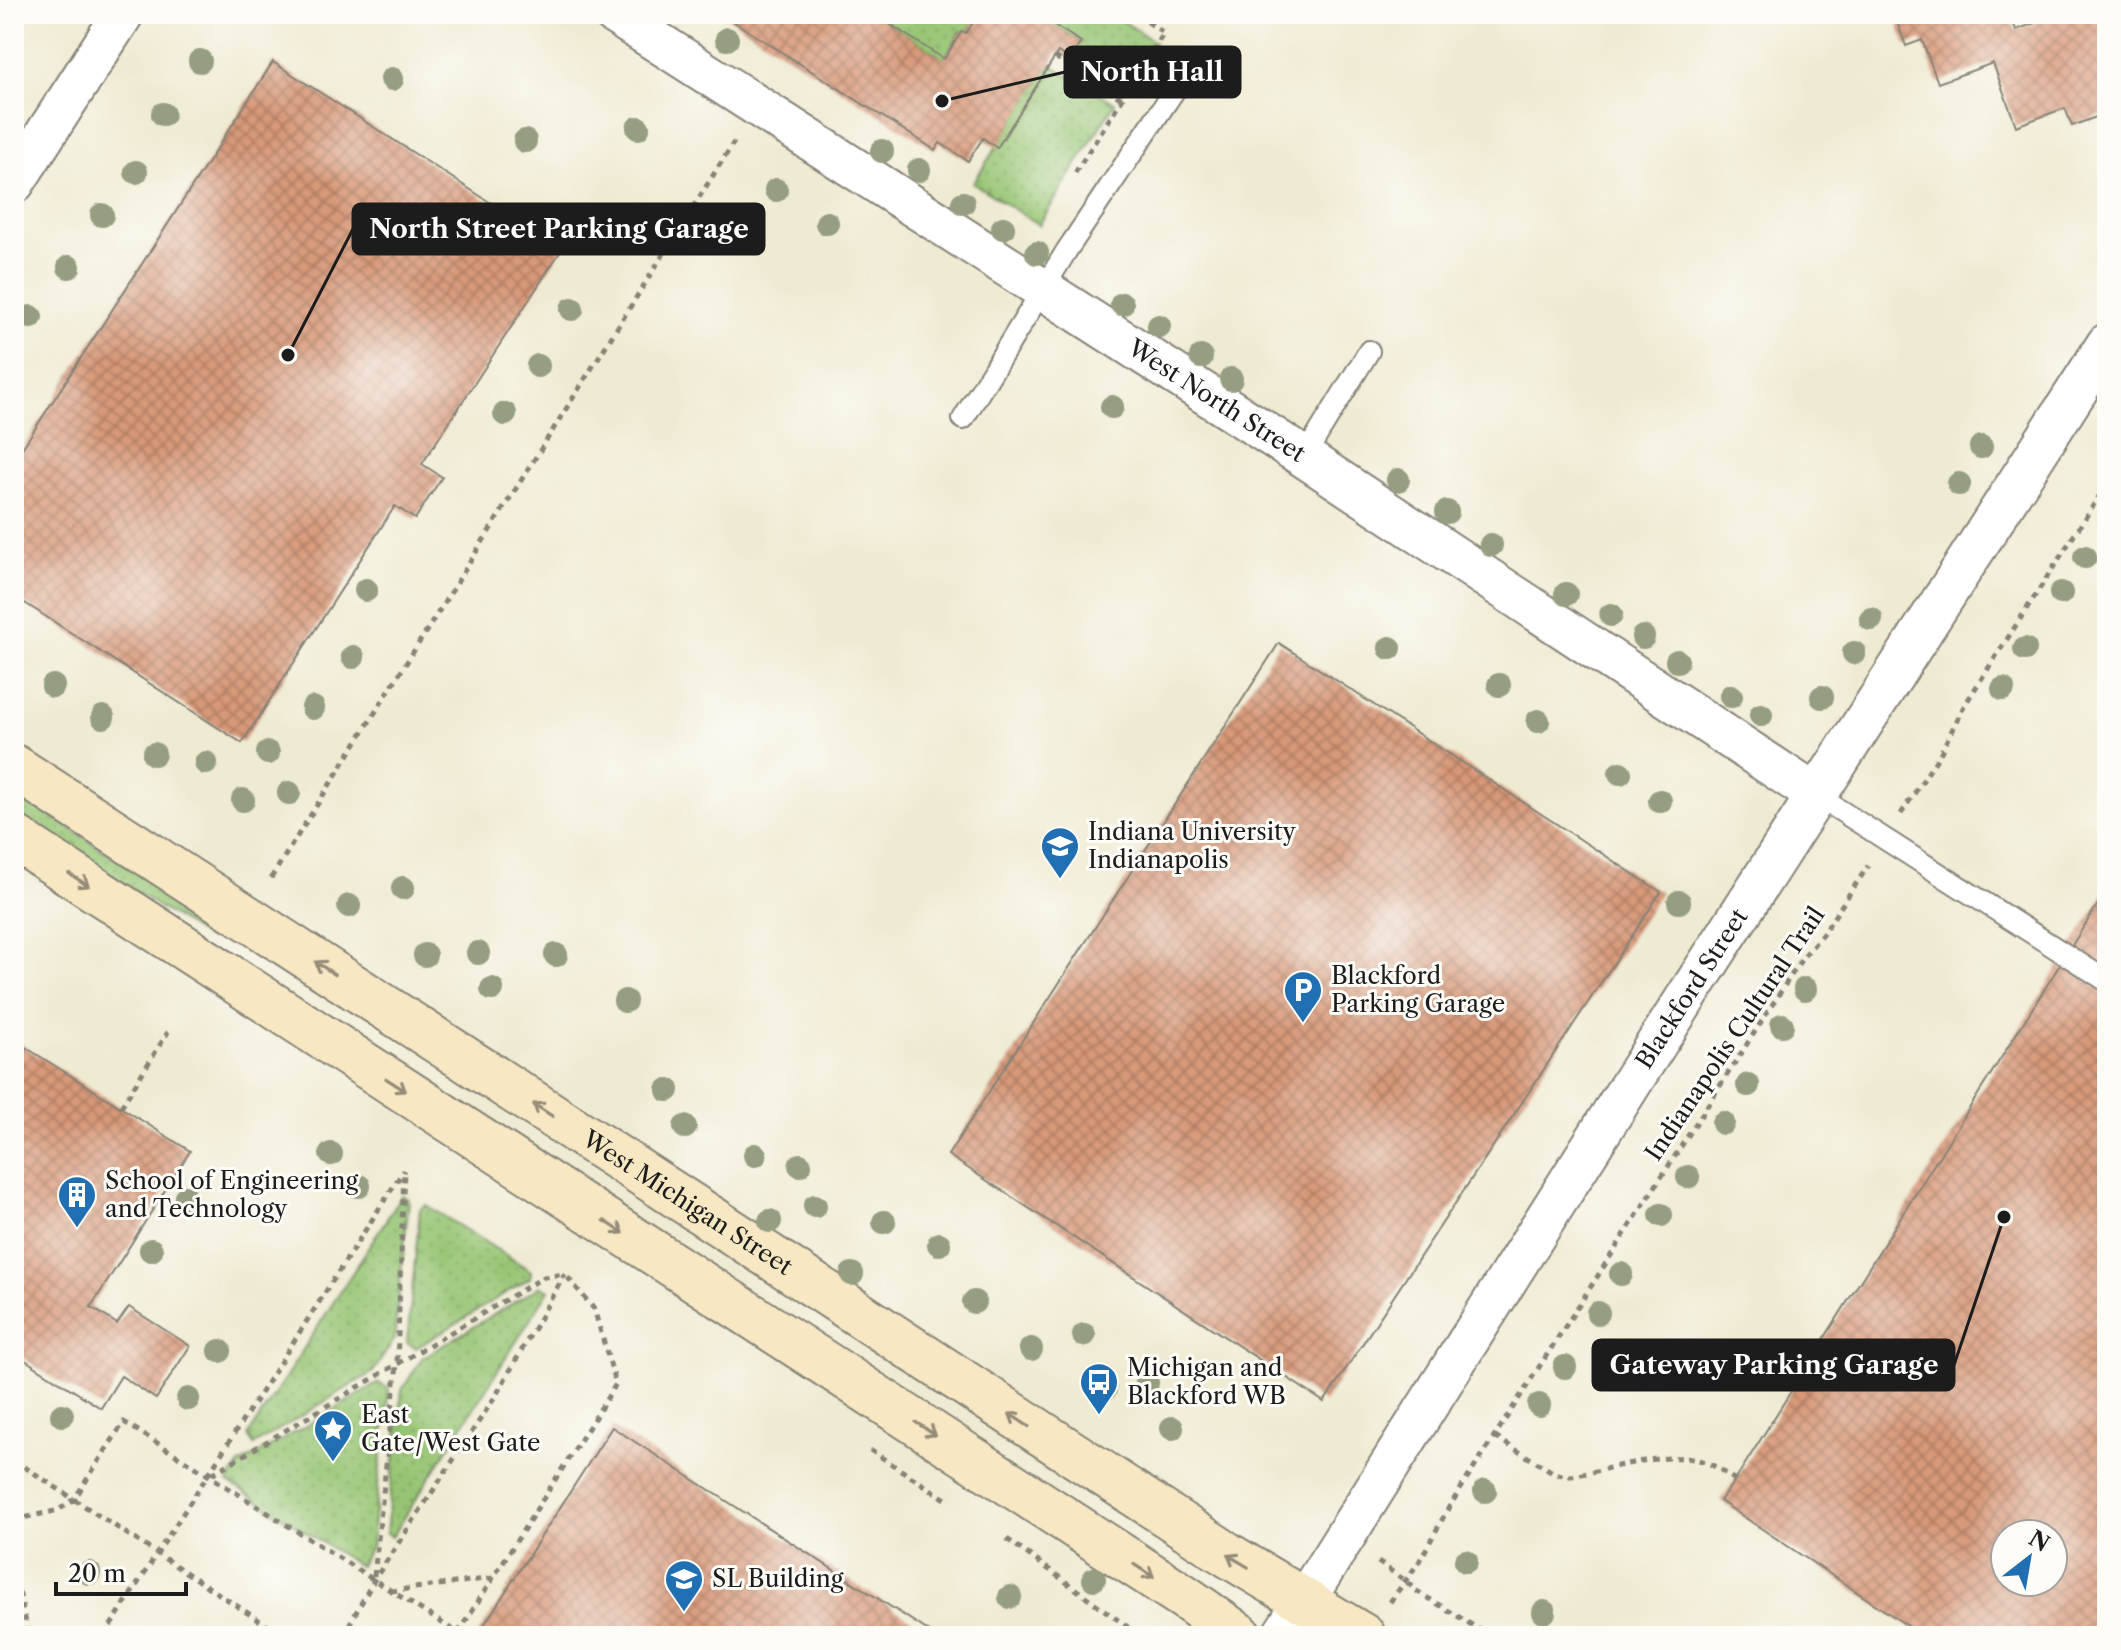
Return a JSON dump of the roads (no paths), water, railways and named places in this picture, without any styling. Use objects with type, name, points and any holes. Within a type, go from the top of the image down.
[{"type":"main road","name":"West Michigan Street","points":[[14,767],[1215,1547],[1293,1618],[1363,1636]]},
{"type":"main road","points":[[14,837],[1240,1636]]},
{"type":"street","points":[[14,183],[123,14]]},
{"type":"street","name":"West North Street","points":[[614,14],[1304,457],[1816,795]]},
{"type":"street","name":"Blackford Street","points":[[1293,1618],[1637,1074],[2107,344]]},
{"type":"lane","points":[[963,419],[1067,250],[1180,82]]},
{"type":"lane","points":[[1304,457],[1369,351]]},
{"type":"lane","points":[[1816,795],[2107,981]]},
{"type":"place","name":"North Hall","points":[[942,101]]},
{"type":"place","name":"North Street Parking Garage","points":[[288,355]]},
{"type":"place","name":"Indiana University Indianapolis","points":[[1060,880]]},
{"type":"place","name":"Blackford Parking Garage","points":[[1303,1024]]},
{"type":"place","name":"Gateway Parking Garage","points":[[2004,1217]]},
{"type":"place","name":"School of Engineering and Technology","points":[[77,1229]]},
{"type":"place","name":"Michigan and Blackford WB","points":[[1099,1416]]},
{"type":"place","name":"East Gate/West Gate","points":[[333,1463]]},
{"type":"place","name":"SL Building","points":[[684,1613]]}]
